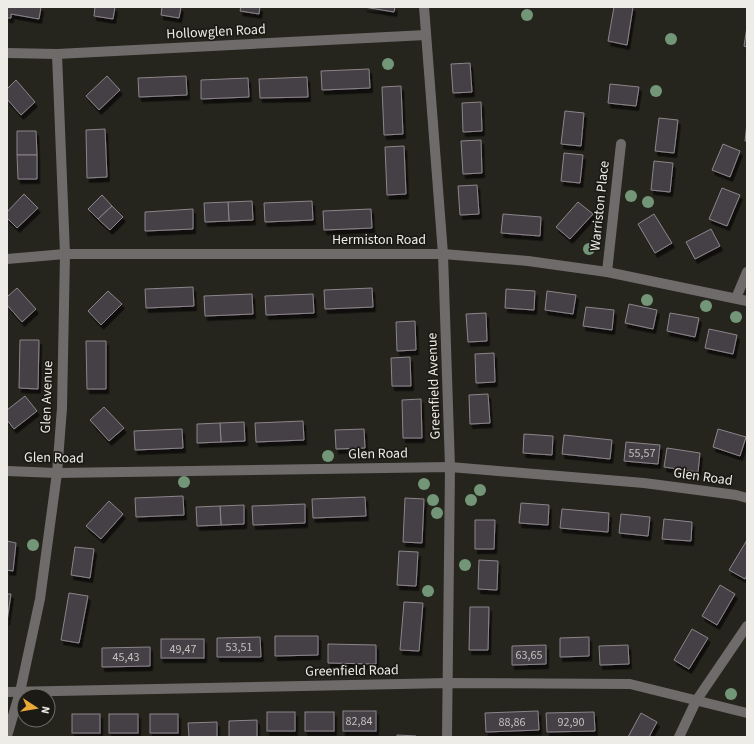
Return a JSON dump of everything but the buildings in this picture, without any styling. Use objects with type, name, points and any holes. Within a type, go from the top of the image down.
[{"type":"street","name":"Greenfield Avenue","points":[[424,7],[443,254],[450,467],[447,737]]},
{"type":"street","name":"Hollowglen Road","points":[[7,53],[57,54],[426,35]]},
{"type":"street","name":"Glen Avenue","points":[[21,688],[40,599],[57,473],[62,408],[65,254],[57,54]]},
{"type":"street","name":"Warriston Place","points":[[607,272],[621,144]]},
{"type":"street","name":"Hermiston Road","points":[[7,259],[65,254],[443,254],[528,261],[607,272],[747,301]]},
{"type":"street","points":[[736,298],[747,272]]},
{"type":"street","name":"Glen Road","points":[[7,470],[57,473],[450,467],[644,483],[736,495],[747,498]]},
{"type":"street","points":[[679,737],[696,701],[747,626]]},
{"type":"street","name":"Greenfield Road","points":[[56,691],[448,683],[630,684],[747,713]]},
{"type":"street","name":"Glen Avenue","points":[[7,736],[16,706]]}]
